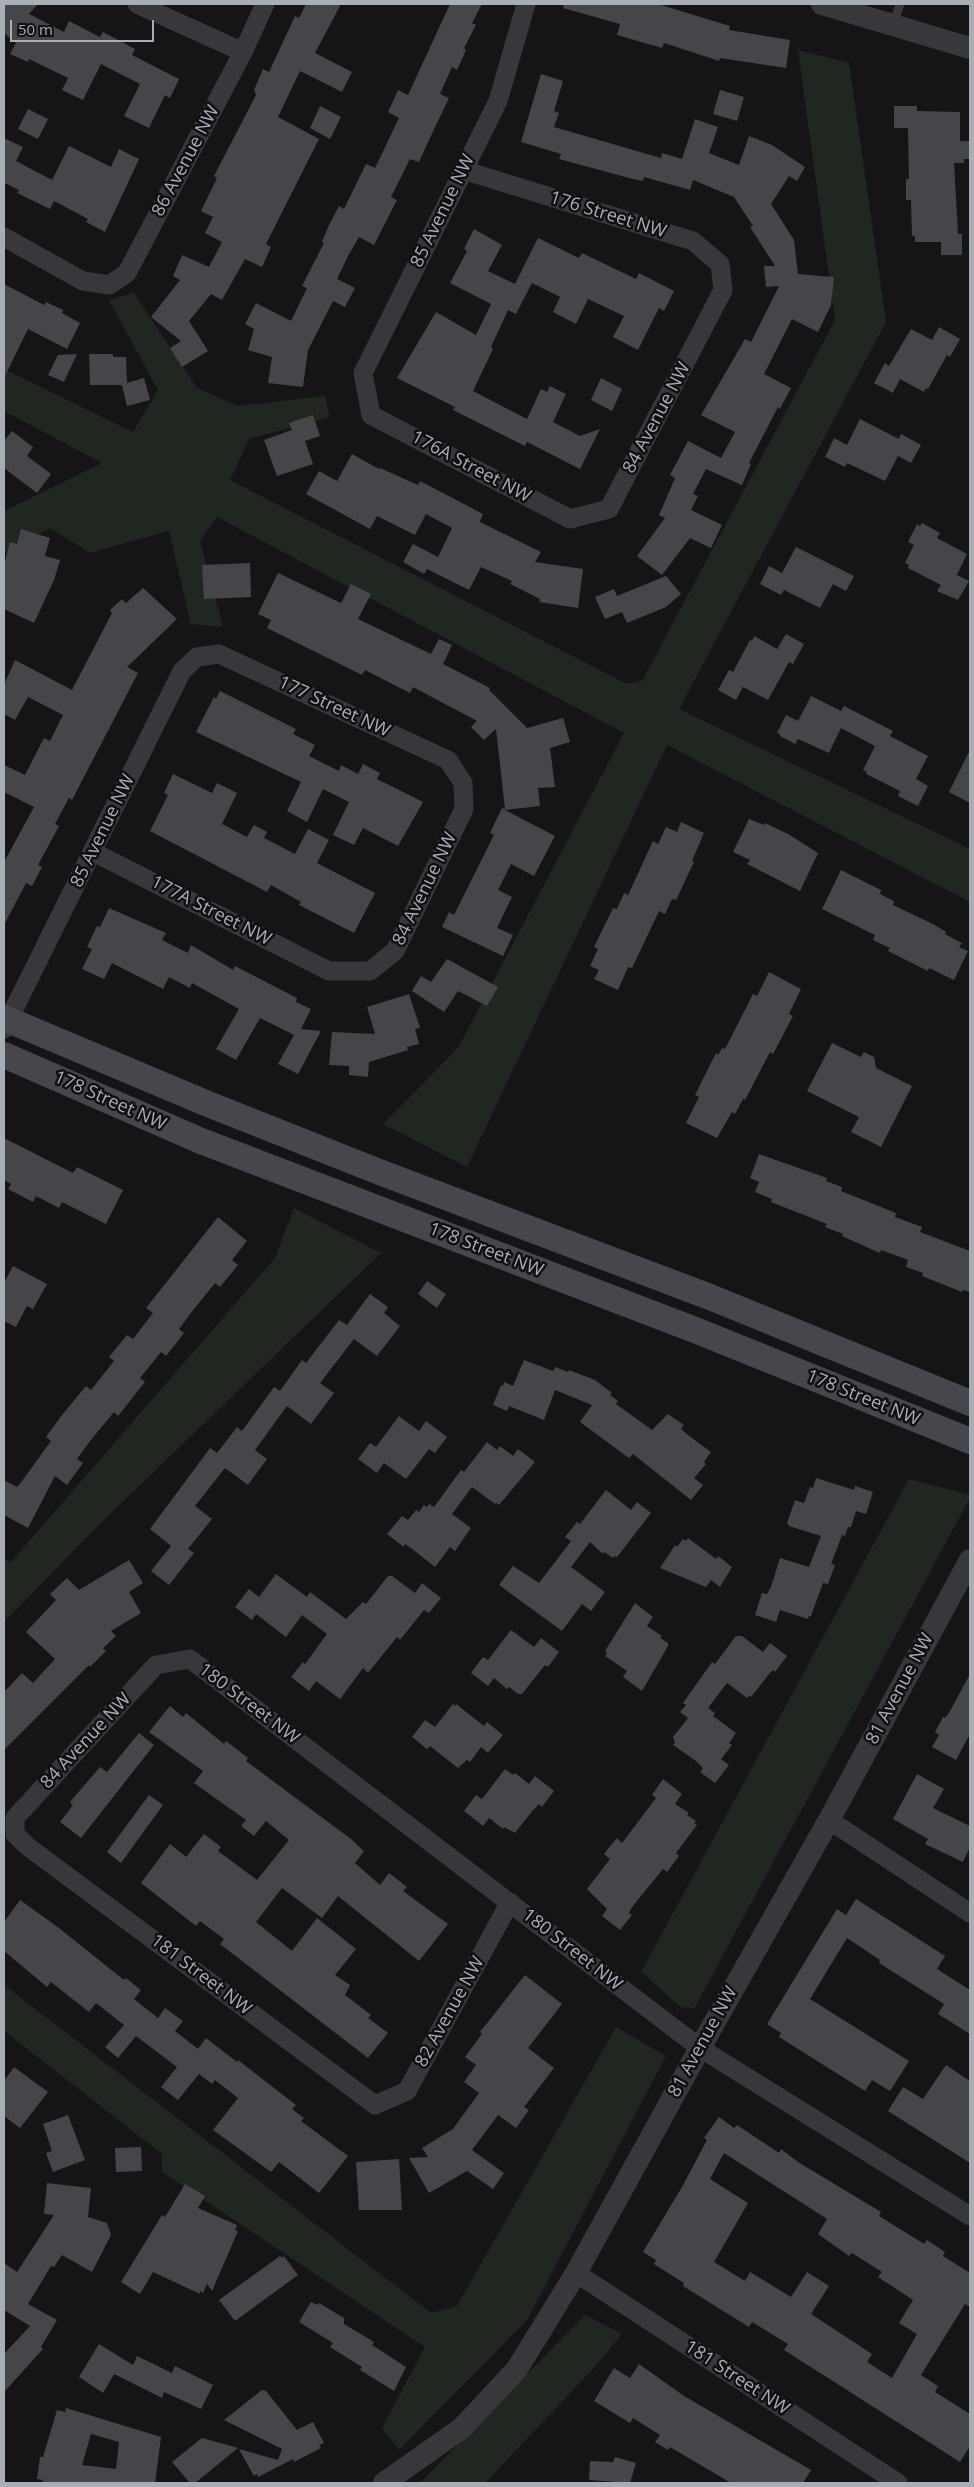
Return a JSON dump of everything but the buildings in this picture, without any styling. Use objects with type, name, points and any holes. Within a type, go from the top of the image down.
[{"type":"main road","name":"178 Street NW","points":[[5,1022],[382,1173],[710,1297],[970,1403]]},
{"type":"main road","name":"178 Street NW","points":[[4,1055],[201,1141],[695,1330],[970,1441]]},
{"type":"street","points":[[137,4],[243,52]]},
{"type":"street","name":"86 Avenue NW","points":[[4,237],[83,281],[109,286],[127,273],[243,52],[265,4]]},
{"type":"street","name":"85 Avenue NW","points":[[372,415],[363,373],[498,101],[526,4]]},
{"type":"street","points":[[822,4],[970,48]]},
{"type":"street","name":"176 Street NW","points":[[463,170],[692,241],[720,264],[723,290]]},
{"type":"street","name":"84 Avenue NW","points":[[570,520],[609,509],[723,290]]},
{"type":"street","name":"176A Street NW","points":[[372,415],[570,520]]},
{"type":"street","name":"85 Avenue NW","points":[[5,1022],[93,852],[182,671],[197,657],[219,654]]},
{"type":"street","name":"177 Street NW","points":[[219,654],[448,760]]},
{"type":"street","name":"84 Avenue NW","points":[[329,970],[370,971],[395,951],[464,809],[463,783],[448,760]]},
{"type":"street","name":"177A Street NW","points":[[93,852],[329,970]]},
{"type":"street","name":"81 Avenue NW","points":[[384,2483],[462,2428],[517,2369],[576,2273],[829,1820],[970,1560]]},
{"type":"street","name":"84 Avenue NW","points":[[27,1846],[15,1834],[15,1818],[156,1665],[190,1659]]},
{"type":"street","name":"180 Street NW","points":[[190,1659],[700,2048],[970,2216]]},
{"type":"street","points":[[829,1820],[970,1913]]},
{"type":"street","name":"181 Street NW","points":[[27,1846],[375,2105]]},
{"type":"street","name":"82 Avenue NW","points":[[375,2105],[407,2091],[510,1902]]},
{"type":"street","name":"181 Street NW","points":[[576,2273],[898,2483]]},
{"type":"lane","points":[[893,25],[900,4]]},
{"type":"shaded area","points":[[798,50],[849,63],[886,322],[679,709],[970,849],[970,902],[667,745],[467,1167],[383,1124],[458,1048],[624,733],[217,517],[200,541],[223,627],[191,624],[169,531],[90,553],[50,528],[4,553],[4,511],[102,463],[4,411],[4,369],[133,432],[158,390],[109,300],[134,293],[197,388],[238,406],[325,396],[330,417],[249,439],[230,480],[627,684],[642,681],[835,320]]},
{"type":"shaded area","points":[[294,1208],[381,1253],[107,1517],[4,1622],[4,1558],[11,1562],[275,1258]]},
{"type":"shaded area","points":[[909,1479],[970,1495],[970,1498],[694,2009],[681,2007],[641,1972]]},
{"type":"shaded area","points":[[4,1985],[431,2313],[457,2306],[616,2027],[666,2056],[527,2320],[399,2450],[382,2428],[425,2347],[162,2172],[162,2154],[4,2031]]},
{"type":"shaded area","points":[[585,2315],[622,2334],[593,2369],[485,2483],[420,2483]]}]
